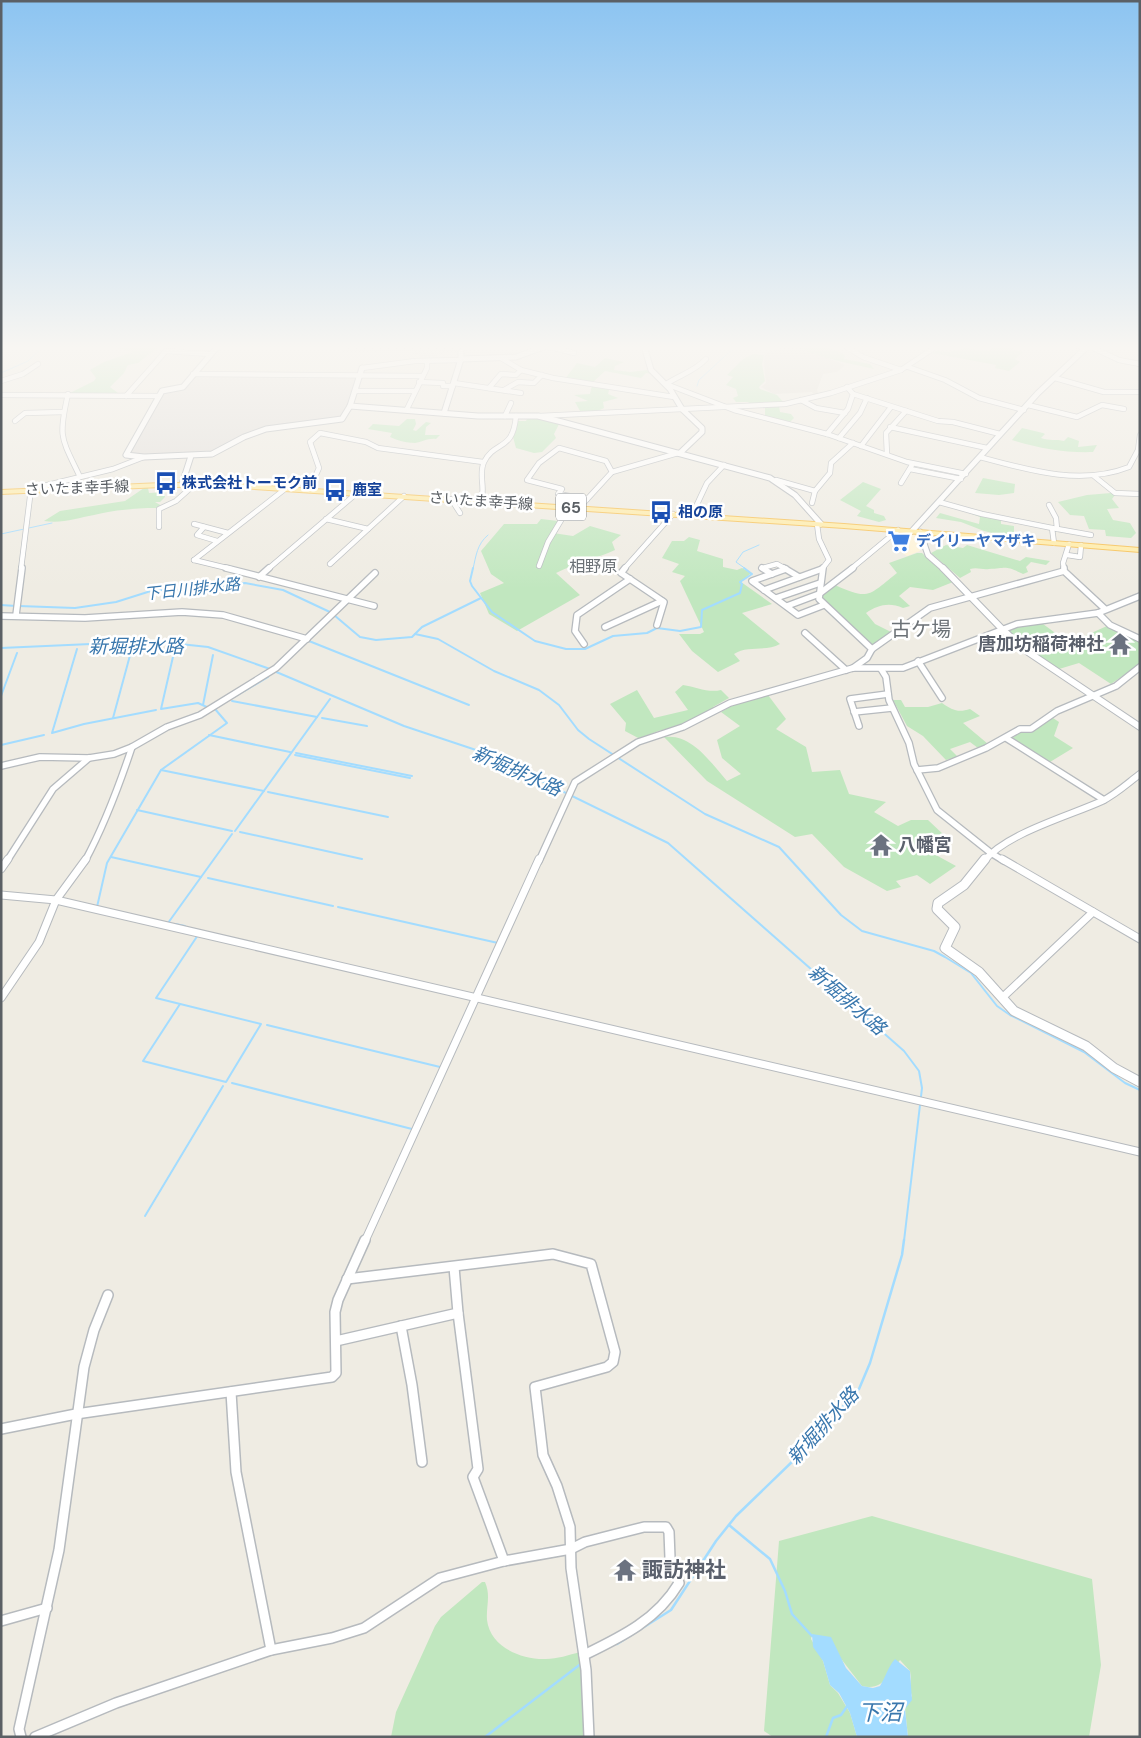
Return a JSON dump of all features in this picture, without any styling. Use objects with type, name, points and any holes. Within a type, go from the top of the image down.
[{"type":"main road","name":"さいたま幸手線","points":[[1,492],[31,489],[195,484],[819,524],[1140,550]]},
{"type":"street","points":[[61,427],[62,439],[71,454],[80,477]]},
{"type":"street","points":[[141,427],[126,455],[144,457],[190,456],[214,453],[244,437],[266,429],[279,427]]},
{"type":"street","points":[[309,490],[319,468],[310,442],[320,433],[320,427]]},
{"type":"street","points":[[481,501],[485,487],[480,472],[483,462],[488,456],[508,444],[515,427]]},
{"type":"street","points":[[580,427],[815,490]]},
{"type":"street","points":[[579,508],[612,472],[679,453],[702,430],[699,427]]},
{"type":"street","points":[[802,427],[913,463],[966,474]]},
{"type":"street","points":[[827,434],[833,427]]},
{"type":"street","points":[[839,438],[849,427]]},
{"type":"street","points":[[861,446],[876,427]]},
{"type":"street","points":[[887,454],[884,436],[890,427]]},
{"type":"street","points":[[890,427],[986,448]]},
{"type":"street","points":[[973,427],[1000,434]]},
{"type":"street","points":[[1007,427],[986,448],[916,531],[922,548],[1001,628],[1037,659],[1140,727]]},
{"type":"street","points":[[320,433],[366,442],[378,448],[483,462]]},
{"type":"street","points":[[980,457],[1033,471],[1094,476],[1125,469],[1138,456],[1140,435]]},
{"type":"street","points":[[812,502],[815,490],[830,474],[831,463],[853,443]]},
{"type":"street","points":[[587,499],[558,494],[562,489],[527,480],[539,463],[559,448],[606,461],[612,472]]},
{"type":"street","points":[[182,484],[190,456]]},
{"type":"street","points":[[16,615],[31,489],[113,469],[144,457]]},
{"type":"street","points":[[901,483],[913,463]]},
{"type":"street","points":[[692,516],[708,483],[724,465]]},
{"type":"street","points":[[910,469],[961,479]]},
{"type":"street","points":[[1094,476],[1115,493],[1140,494]]},
{"type":"street","points":[[776,480],[795,495],[819,524],[819,539],[829,560],[822,569],[820,583],[819,594],[824,605],[872,649]]},
{"type":"street","points":[[159,527],[159,509],[176,501],[195,484]]},
{"type":"street","points":[[284,489],[194,560],[374,606]]},
{"type":"street","points":[[259,577],[357,493]]},
{"type":"street","points":[[330,564],[404,496]]},
{"type":"street","points":[[451,499],[460,513]]},
{"type":"street","points":[[939,502],[982,514],[1090,535]]},
{"type":"street","points":[[1049,505],[1056,518],[1054,543]]},
{"type":"street","points":[[539,566],[544,560],[545,550],[550,540],[569,507]]},
{"type":"street","points":[[657,625],[664,602],[621,573],[674,514]]},
{"type":"street","points":[[326,519],[368,529]]},
{"type":"street","points":[[194,524],[228,533]]},
{"type":"street","points":[[204,527],[197,535],[217,541]]},
{"type":"street","points":[[787,606],[819,594],[861,563],[898,530]]},
{"type":"street","points":[[1069,544],[1064,571],[1105,609]]},
{"type":"street","points":[[1067,555],[1080,557],[1081,545]]},
{"type":"street","points":[[772,574],[762,568],[774,564],[786,569],[811,597]]},
{"type":"street","points":[[786,569],[752,582],[804,619]]},
{"type":"street","points":[[764,590],[822,569]]},
{"type":"street","points":[[1,1430],[76,1414],[332,1377],[336,1372],[335,1312],[338,1300],[575,782],[638,742],[683,728],[739,700],[852,668],[867,658],[872,649],[930,608],[1064,571]]},
{"type":"street","points":[[1,766],[40,757],[88,758],[114,754],[132,747],[167,727],[200,715],[276,668],[375,573]]},
{"type":"street","points":[[584,644],[575,634],[573,625],[577,616],[630,579]]},
{"type":"street","points":[[776,598],[820,583]]},
{"type":"street","points":[[852,668],[903,668],[1001,628],[1098,612],[1140,596]]},
{"type":"street","points":[[605,627],[662,601]]},
{"type":"street","points":[[798,615],[824,605]]},
{"type":"street","points":[[1,616],[85,618],[182,612],[223,615],[306,639]]},
{"type":"street","points":[[1098,612],[1110,625],[1140,639]]},
{"type":"street","points":[[805,633],[846,670]]},
{"type":"street","points":[[867,658],[886,677],[892,708],[909,743],[917,770],[938,810],[991,853],[1140,939]]},
{"type":"street","points":[[918,661],[942,698]]},
{"type":"street","points":[[917,770],[948,764],[1006,738],[1020,729],[1031,729],[1073,703],[1116,686],[1140,666]]},
{"type":"street","points":[[859,726],[850,699],[888,694]]},
{"type":"street","points":[[854,712],[892,708]]},
{"type":"street","points":[[1006,738],[1104,800]]},
{"type":"street","points":[[1,998],[39,942],[56,900],[83,864],[99,835],[116,794],[132,747]]},
{"type":"street","points":[[1,869],[22,840],[42,804],[53,789],[88,758]]},
{"type":"street","points":[[1140,774],[1104,800],[1033,829],[991,853],[964,885],[938,903],[937,909],[955,927],[945,948],[978,972],[1014,1011],[1086,1046],[1114,1068],[1140,1082]]},
{"type":"street","points":[[1,895],[56,900],[1140,1152]]},
{"type":"street","points":[[1003,997],[1093,912]]},
{"type":"street","points":[[347,1279],[553,1254],[591,1264],[615,1352],[613,1362],[606,1368],[535,1387],[543,1454],[557,1486],[570,1527],[574,1592],[584,1655],[589,1737]]},
{"type":"street","points":[[454,1267],[478,1469],[473,1477],[504,1561]]},
{"type":"street","points":[[21,1737],[19,1729],[59,1550],[76,1414],[84,1367],[94,1330],[108,1295]]},
{"type":"street","points":[[336,1342],[458,1313]]},
{"type":"street","points":[[401,1326],[422,1462]]},
{"type":"street","points":[[231,1392],[236,1472],[271,1650]]},
{"type":"street","points":[[35,1737],[116,1703],[271,1650],[332,1638],[364,1628],[440,1578],[504,1561],[571,1549],[584,1542],[644,1527],[666,1526],[670,1532],[673,1571],[679,1583],[671,1598],[658,1614],[584,1655]]},
{"type":"street","points":[[1,1621],[47,1608]]},
{"type":"shaded area","points":[[144,427],[281,427],[241,436],[209,453],[144,456],[129,454]]},
{"type":"shaded area","points":[[898,533],[917,535],[920,551],[907,556],[898,550],[904,546],[889,540]]},
{"type":"green space","points":[[370,427],[414,427],[413,430],[416,431],[420,427],[426,427],[425,435],[440,435],[436,439],[412,443],[390,437],[392,433],[368,429]]},
{"type":"green space","points":[[516,427],[557,427],[554,434],[556,438],[542,452],[534,453],[516,448],[513,437]]},
{"type":"green space","points":[[1022,428],[1045,434],[1041,438],[1044,439],[1064,441],[1068,437],[1079,441],[1078,447],[1097,445],[1093,452],[1072,452],[1042,448],[1012,440]]},
{"type":"green space","points":[[983,478],[1015,484],[1014,493],[999,495],[975,493]]},
{"type":"green space","points":[[863,482],[881,489],[866,506],[874,510],[874,513],[884,516],[886,520],[879,522],[857,516],[861,511],[840,500]]},
{"type":"green space","points":[[144,488],[148,488],[149,493],[165,492],[165,497],[160,502],[155,502],[162,506],[117,511],[63,521],[44,521],[60,511],[125,501]]},
{"type":"green space","points":[[1111,493],[1115,495],[1112,499],[1119,508],[1107,509],[1113,520],[1130,523],[1136,533],[1131,538],[1106,536],[1105,530],[1089,529],[1084,516],[1070,515],[1058,502],[1087,495]]},
{"type":"green space","points":[[966,509],[1001,519],[1001,524],[1014,526],[1014,538],[984,531],[961,522],[936,518],[940,513],[979,524],[980,517],[964,511]]},
{"type":"green space","points":[[541,519],[558,521],[553,533],[573,536],[590,526],[621,535],[612,542],[615,550],[556,573],[580,595],[517,631],[489,614],[480,593],[504,583],[491,574],[481,551],[504,524],[537,524]]},
{"type":"green space","points":[[689,537],[700,540],[697,551],[723,559],[723,567],[737,570],[742,568],[751,573],[741,582],[772,604],[742,613],[780,644],[769,648],[739,651],[734,654],[740,661],[718,672],[692,651],[679,634],[700,634],[704,632],[680,581],[685,576],[672,572],[679,564],[662,558],[672,541],[684,541]]},
{"type":"green space","points":[[946,545],[963,548],[967,545],[1020,561],[1026,557],[1050,561],[1046,565],[1031,562],[1026,567],[1028,572],[1023,574],[1006,568],[975,568],[970,569],[971,572],[960,578],[931,553]]},
{"type":"green space","points":[[922,553],[953,582],[933,590],[910,587],[899,596],[910,606],[903,608],[884,605],[866,613],[875,624],[891,632],[873,647],[822,598],[823,594],[835,585],[856,593],[863,594],[874,591],[897,573],[889,563]]},
{"type":"green space","points":[[1043,624],[1069,643],[1107,626],[1140,640],[1140,664],[1111,684],[1079,663],[1059,669],[1036,654],[1006,629],[1018,625]]},
{"type":"green space","points":[[683,685],[707,690],[721,690],[729,698],[713,707],[716,709],[680,726],[658,731],[640,739],[625,731],[626,723],[610,704],[637,690],[654,718],[688,710],[675,692]]},
{"type":"green space","points":[[768,695],[786,719],[776,729],[806,747],[812,772],[840,770],[849,794],[886,802],[874,812],[898,826],[911,820],[928,820],[945,836],[935,841],[934,854],[956,866],[930,884],[917,875],[896,881],[901,887],[887,891],[844,867],[812,834],[795,837],[707,781],[664,737],[674,737],[692,744],[727,781],[741,774],[722,758],[717,740],[740,726],[721,712],[738,702]]},
{"type":"green space","points":[[893,700],[901,700],[905,707],[928,707],[942,703],[955,710],[970,709],[980,716],[963,723],[988,744],[978,748],[970,742],[950,749],[958,757],[946,760],[923,736],[907,726]]},
{"type":"green space","points":[[1053,718],[1059,722],[1054,736],[1073,748],[1050,762],[1011,739],[1022,731],[1033,730]]},
{"type":"green space","points":[[872,1516],[1092,1579],[1101,1665],[1089,1737],[908,1737],[905,1708],[912,1696],[910,1690],[911,1677],[910,1671],[900,1660],[880,1684],[869,1687],[862,1686],[842,1660],[812,1634],[811,1639],[823,1661],[830,1685],[838,1693],[850,1713],[857,1737],[773,1737],[764,1731],[779,1541]]},
{"type":"green space","points":[[482,1582],[485,1582],[488,1592],[487,1620],[489,1629],[494,1638],[509,1650],[537,1659],[563,1657],[580,1652],[586,1737],[391,1737],[396,1712],[435,1626],[441,1617]]},
{"type":"water","name":"下沼","points":[[812,1634],[831,1637],[846,1668],[862,1686],[873,1688],[880,1686],[895,1659],[910,1671],[912,1700],[905,1709],[908,1737],[857,1737],[850,1713],[839,1693],[830,1685],[823,1661],[813,1647]]},
{"type":"waterway","points":[[1,534],[52,523]]},
{"type":"waterway","points":[[473,569],[479,546],[488,535]]},
{"type":"waterway","points":[[746,569],[736,562],[743,552],[759,545]]},
{"type":"waterway","points":[[473,568],[470,581],[472,586],[492,612],[535,641],[566,649],[585,649],[613,636],[647,633],[657,628],[680,631],[701,627],[702,610],[740,593],[742,584],[740,582],[752,574],[744,568]]},
{"type":"waterway","name":"下日川排水路","points":[[19,606],[75,608],[116,602],[154,590],[191,590],[245,583],[283,590],[332,613]]},
{"type":"waterway","name":"下日川排水路","points":[[415,634],[422,627],[481,598]]},
{"type":"waterway","name":"下日川排水路","points":[[1,605],[16,606]]},
{"type":"waterway","name":"下日川排水路","points":[[334,615],[360,637],[376,640],[412,637],[415,634]]},
{"type":"waterway","points":[[415,634],[438,639],[494,671],[539,690],[559,705],[578,730],[589,739],[705,814],[779,847],[841,915],[862,931],[934,951],[945,957],[971,973],[997,1006],[1010,1015],[1084,1052],[1125,1083],[1140,1090]]},
{"type":"waterway","points":[[309,641],[469,705]]},
{"type":"waterway","name":"新堀排水路","points":[[1,648],[113,643],[180,644],[208,647],[270,669]]},
{"type":"waterway","points":[[113,718],[132,648]]},
{"type":"waterway","points":[[175,648],[161,709],[198,703],[209,708]]},
{"type":"waterway","points":[[77,649],[52,733],[84,724],[156,710]]},
{"type":"waterway","points":[[1,696],[17,653]]},
{"type":"waterway","points":[[203,705],[213,655]]},
{"type":"waterway","name":"新堀排水路","points":[[274,671],[404,726],[482,752],[668,843],[904,1051],[919,1071],[922,1088],[904,1241]]},
{"type":"waterway","points":[[229,700],[268,677]]},
{"type":"waterway","points":[[264,791],[330,699]]},
{"type":"waterway","points":[[232,701],[317,717]]},
{"type":"waterway","points":[[210,735],[227,723],[215,709]]},
{"type":"waterway","points":[[322,718],[367,726]]},
{"type":"waterway","points":[[1,745],[44,735]]},
{"type":"waterway","points":[[161,770],[210,735]]},
{"type":"waterway","points":[[210,735],[290,752]]},
{"type":"waterway","points":[[296,753],[412,776]]},
{"type":"waterway","points":[[295,755],[410,778]]},
{"type":"waterway","points":[[138,810],[161,770]]},
{"type":"waterway","points":[[161,770],[264,791]]},
{"type":"waterway","points":[[235,831],[264,791]]},
{"type":"waterway","points":[[268,792],[388,817]]},
{"type":"waterway","points":[[97,907],[107,863],[138,810]]},
{"type":"waterway","points":[[138,810],[232,831]]},
{"type":"waterway","points":[[240,832],[362,859]]},
{"type":"waterway","points":[[168,923],[232,834]]},
{"type":"waterway","points":[[111,857],[201,877]]},
{"type":"waterway","points":[[208,878],[333,906]]},
{"type":"waterway","points":[[338,907],[498,943]]},
{"type":"waterway","points":[[175,924],[185,926]]},
{"type":"waterway","points":[[180,1004],[143,1061],[226,1082],[261,1024],[156,998],[198,935]]},
{"type":"waterway","points":[[267,1025],[440,1067]]},
{"type":"waterway","points":[[232,1083],[412,1129]]},
{"type":"waterway","points":[[145,1216],[223,1086]]},
{"type":"waterway","name":"新堀排水路","points":[[617,1644],[671,1610],[716,1541],[736,1516],[796,1458],[859,1389],[870,1363],[902,1255],[904,1240]]},
{"type":"waterway","points":[[729,1525],[770,1559],[785,1591],[792,1614],[812,1636]]},
{"type":"waterway","name":"新堀排水路","points":[[485,1737],[582,1663]]},
{"type":"waterway","points":[[826,1737],[833,1718],[841,1715],[848,1705]]},
{"type":"place","name":"株式会社トーモク前","points":[[166,483]]},
{"type":"place","name":"鹿室","points":[[335,490]]},
{"type":"place","name":"相の原","points":[[661,512]]},
{"type":"place","name":"デイリーヤマザキ","points":[[899,541]]},
{"type":"place","name":"唐加坊稲荷神社","points":[[1120,644]]},
{"type":"place","name":"八幡宮","points":[[881,845]]},
{"type":"place","name":"諏訪神社","points":[[625,1570]]},
{"type":"district","name":"相野原","points":[[593,566]]},
{"type":"district","name":"古ケ場","points":[[921,629]]}]
